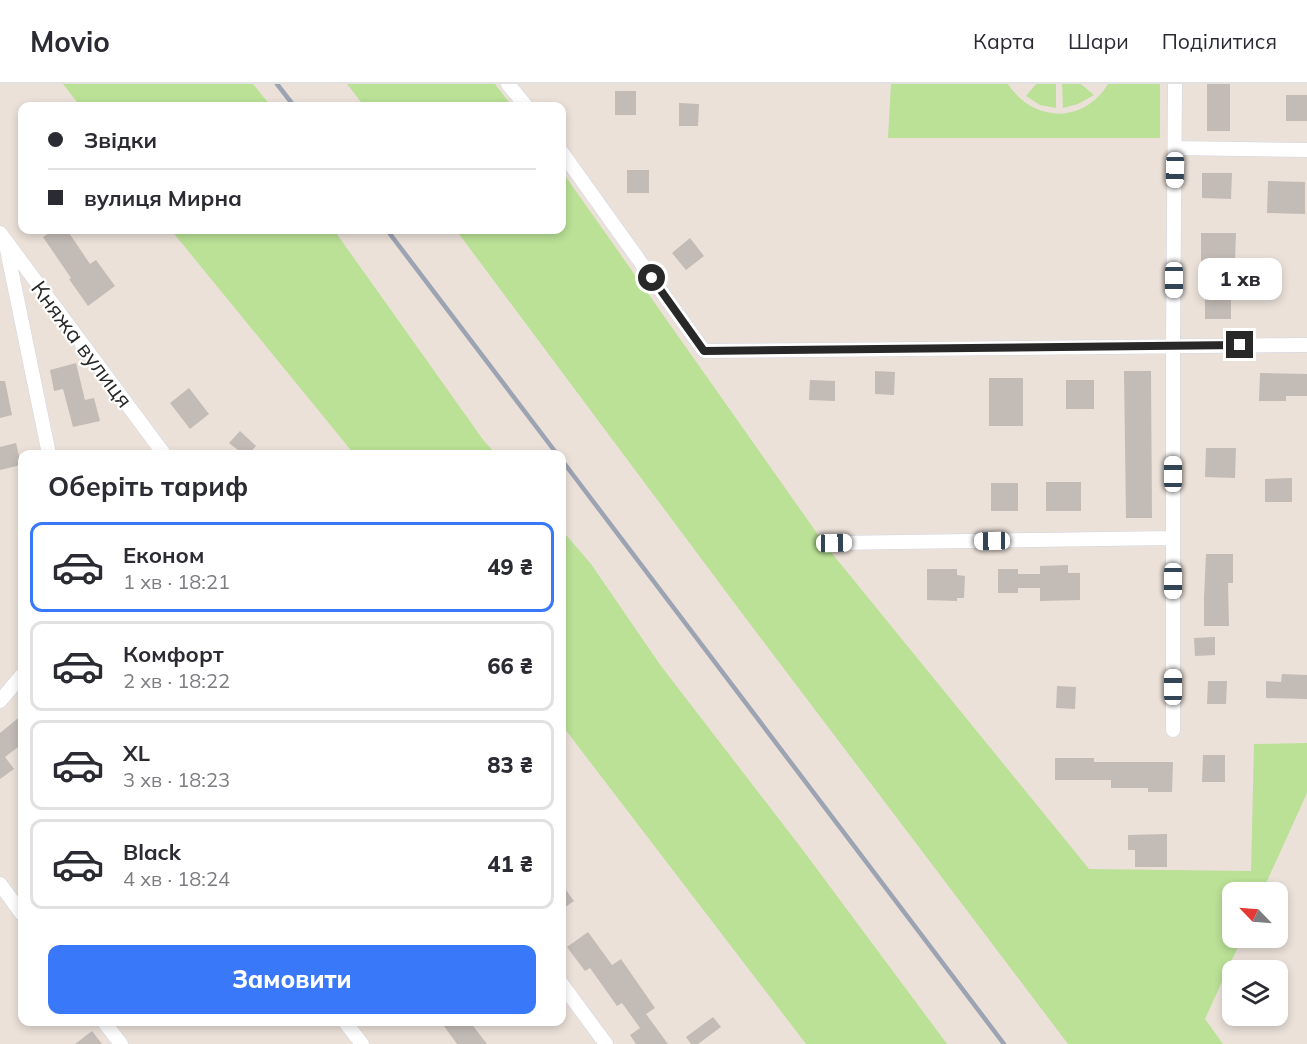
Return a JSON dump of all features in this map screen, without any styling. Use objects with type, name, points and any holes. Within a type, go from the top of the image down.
[{"type":"street","points":[[508,84],[523,102]]},
{"type":"street","points":[[1173,730],[1175,84]]},
{"type":"street","points":[[1175,148],[1307,150]]},
{"type":"street","points":[[566,158],[704,351],[1307,345]]},
{"type":"street","points":[[2,236],[48,450]]},
{"type":"street","name":"Княжа вулиця","points":[[2,236],[161,450]]},
{"type":"street","points":[[834,543],[1173,538]]},
{"type":"street","points":[[0,701],[18,680]]},
{"type":"street","points":[[0,884],[18,909]]},
{"type":"street","points":[[566,990],[606,1044]]},
{"type":"street","points":[[107,1026],[121,1044]]},
{"type":"street","points":[[348,1026],[362,1044]]},
{"type":"green space","points":[[63,84],[253,84],[268,102],[77,102]]},
{"type":"green space","points":[[347,84],[495,84],[509,102],[361,102]]},
{"type":"green space","points":[[891,84],[1008,84],[1018,97],[1031,106],[1044,112],[1058,114],[1072,112],[1086,106],[1098,97],[1108,84],[1160,84],[1160,138],[888,138]]},
{"type":"green space","points":[[1036,84],[1056,84],[1056,108],[1040,105],[1026,96]]},
{"type":"green space","points":[[1062,84],[1081,84],[1094,95],[1078,104],[1063,108]]},
{"type":"green space","points":[[566,177],[826,546],[1089,869],[1251,871],[1254,744],[1307,743],[1307,793],[1267,882],[1222,882],[1222,948],[1237,948],[1232,960],[1222,960],[1222,982],[1205,1019],[1223,1044],[1068,1044],[459,234],[566,234]]},
{"type":"green space","points":[[174,234],[337,234],[492,450],[351,450]]},
{"type":"green space","points":[[566,535],[591,564],[661,666],[802,849],[947,1044],[806,1044],[566,731]]},
{"type":"building","points":[[1207,84],[1230,84],[1230,131],[1207,131]]},
{"type":"building","points":[[615,91],[636,91],[636,115],[615,115]]},
{"type":"building","points":[[1286,95],[1307,95],[1307,121],[1286,121]]},
{"type":"building","points":[[679,103],[699,104],[698,126],[679,126]]},
{"type":"building","points":[[627,170],[649,170],[649,193],[627,193]]},
{"type":"building","points":[[1202,173],[1232,173],[1231,199],[1202,198]]},
{"type":"building","points":[[1268,181],[1305,182],[1305,214],[1267,213]]},
{"type":"building","points":[[1201,233],[1236,233],[1235,262],[1201,262]]},
{"type":"building","points":[[48,234],[70,234],[90,264],[96,260],[115,286],[88,306],[43,237]]},
{"type":"building","points":[[690,238],[704,256],[686,270],[672,253]]},
{"type":"building","points":[[1231,289],[1231,319],[1205,319],[1205,290]]},
{"type":"building","points":[[76,363],[85,400],[94,398],[100,421],[73,427],[63,389],[54,391],[50,370]]},
{"type":"building","points":[[875,371],[895,372],[894,395],[875,394]]},
{"type":"building","points":[[1124,371],[1151,371],[1152,518],[1126,518]]},
{"type":"building","points":[[1260,373],[1307,374],[1307,396],[1286,396],[1286,401],[1259,401]]},
{"type":"building","points":[[989,378],[1023,378],[1023,426],[989,426]]},
{"type":"building","points":[[810,380],[835,381],[835,401],[809,400]]},
{"type":"building","points":[[1066,380],[1094,380],[1094,409],[1066,409]]},
{"type":"building","points":[[0,381],[5,381],[12,415],[0,418]]},
{"type":"building","points":[[189,388],[209,414],[190,429],[170,403]]},
{"type":"building","points":[[240,431],[256,446],[252,450],[238,450],[229,443]]},
{"type":"building","points":[[16,443],[18,466],[0,470],[0,447]]},
{"type":"building","points":[[1206,448],[1236,448],[1235,478],[1205,477]]},
{"type":"building","points":[[1292,478],[1292,502],[1265,502],[1265,479]]},
{"type":"building","points":[[1046,482],[1081,482],[1081,511],[1046,511]]},
{"type":"building","points":[[991,483],[1018,483],[1018,511],[991,511]]},
{"type":"building","points":[[1206,554],[1233,554],[1233,583],[1228,583],[1229,626],[1204,626]]},
{"type":"building","points":[[1068,565],[1068,573],[1080,573],[1080,600],[1040,601],[1040,588],[1018,588],[1018,593],[998,593],[998,569],[1018,569],[1018,574],[1040,574],[1040,566]]},
{"type":"building","points":[[927,569],[957,569],[957,575],[965,576],[964,598],[957,598],[957,601],[927,600]]},
{"type":"building","points":[[1215,637],[1215,655],[1195,656],[1194,638]]},
{"type":"building","points":[[1282,674],[1307,675],[1307,699],[1266,698],[1266,681],[1281,682]]},
{"type":"building","points":[[1208,681],[1227,681],[1226,704],[1207,704]]},
{"type":"building","points":[[1057,686],[1076,687],[1075,709],[1056,708]]},
{"type":"building","points":[[18,718],[18,747],[5,757],[14,769],[0,779],[0,733]]},
{"type":"building","points":[[1203,755],[1225,755],[1225,782],[1202,782]]},
{"type":"building","points":[[1055,758],[1094,758],[1094,762],[1173,762],[1172,792],[1148,792],[1148,788],[1111,788],[1111,780],[1055,780]]},
{"type":"building","points":[[1167,834],[1167,867],[1135,867],[1135,850],[1128,850],[1128,835]]},
{"type":"building","points":[[566,890],[574,901],[566,907]]},
{"type":"building","points":[[588,932],[612,965],[621,959],[655,1008],[646,1014],[668,1044],[636,1044],[630,1035],[640,1028],[622,1003],[617,1006],[590,968],[585,971],[567,947]]},
{"type":"building","points":[[713,1017],[721,1027],[698,1044],[691,1044],[686,1037]]},
{"type":"building","points":[[444,1026],[473,1026],[487,1044],[457,1044]]},
{"type":"building","points":[[92,1031],[102,1044],[75,1044]]},
{"type":"railway","points":[[277,84],[291,102]]},
{"type":"railway","points":[[390,234],[554,450]]},
{"type":"railway","points":[[566,466],[1004,1044]]},
{"type":"route","points":[[652,278],[704,351],[1240,345]]}]
